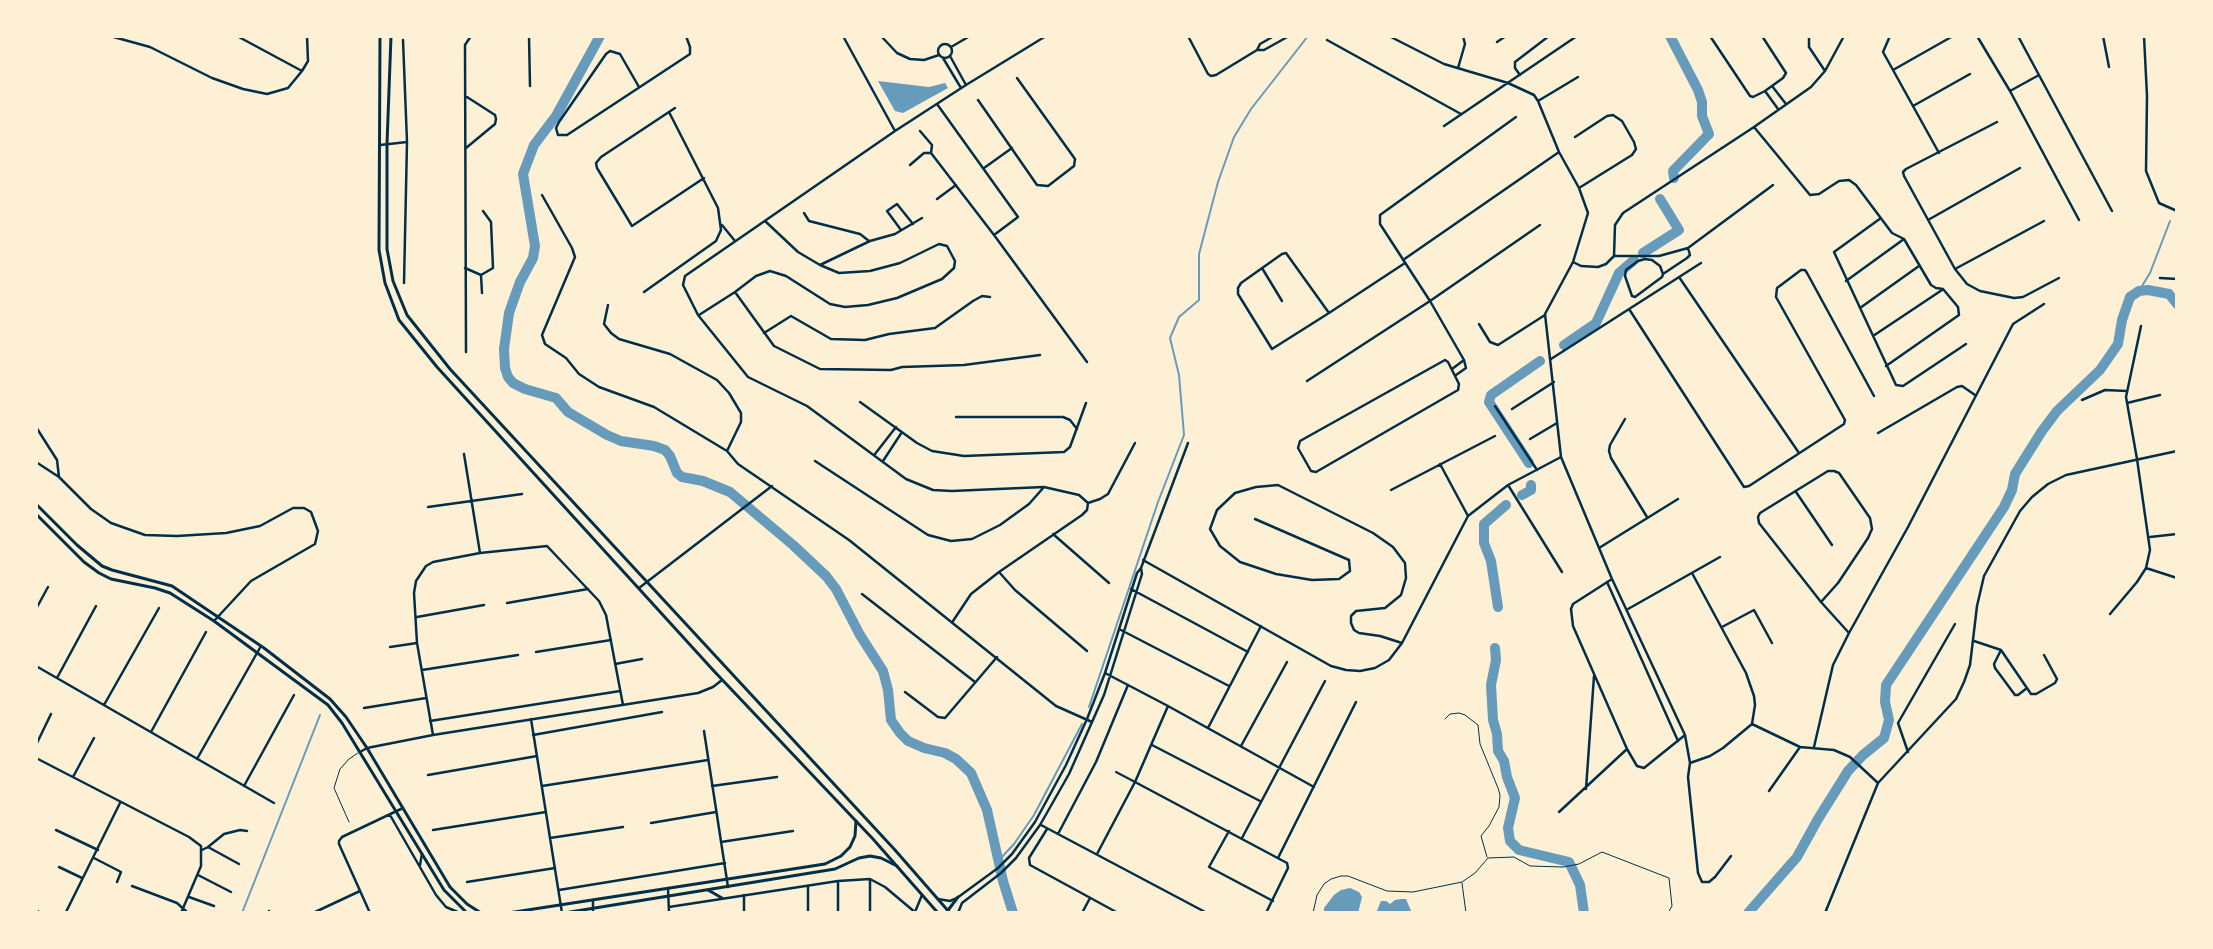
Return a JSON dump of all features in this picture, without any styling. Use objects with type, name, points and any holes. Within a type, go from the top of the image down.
[{"type":"main road","points":[[380,36],[378,250],[385,283],[399,320],[437,367],[722,680],[856,821],[938,913]]},
{"type":"main road","points":[[391,36],[387,144],[387,249],[393,281],[406,315],[450,369],[899,854],[947,912],[958,897]]},
{"type":"main road","points":[[36,504],[76,545],[102,566],[172,586],[218,615],[263,647],[330,699],[346,717],[367,748],[450,887],[467,904],[481,913]]},
{"type":"main road","points":[[36,514],[84,562],[99,573],[111,579],[170,593],[214,620],[328,705],[342,723],[444,890],[467,913]]},
{"type":"main road","points":[[508,913],[825,864],[841,856],[853,843],[856,821]]},
{"type":"main road","points":[[563,913],[593,911],[835,869],[870,856],[881,858],[897,866]]},
{"type":"main road","points":[[708,890],[722,898]]},
{"type":"street","points":[[110,36],[150,47],[212,78],[243,90],[267,94],[288,88],[302,71],[308,62],[307,36]]},
{"type":"street","points":[[237,36],[302,71]]},
{"type":"street","points":[[466,352],[466,45],[471,36]]},
{"type":"street","points":[[529,36],[530,86]]},
{"type":"street","points":[[639,87],[620,54],[610,51],[559,122],[556,128],[558,135],[567,135],[690,54],[690,47],[686,36]]},
{"type":"street","points":[[843,36],[895,132]]},
{"type":"street","points":[[881,36],[897,53],[910,59],[924,60],[939,55]]},
{"type":"street","points":[[884,40],[888,36]]},
{"type":"street","points":[[939,55],[941,46],[947,45],[951,47],[970,36]]},
{"type":"street","points":[[1046,36],[961,88],[736,241],[685,276],[683,285],[698,315],[748,377],[807,406],[875,454],[906,479],[933,490],[952,491],[1044,487],[1080,495],[1088,503]]},
{"type":"street","points":[[1188,36],[1208,74],[1211,76],[1257,50],[1264,50],[1290,36]]},
{"type":"street","points":[[1257,50],[1260,44],[1274,36]]},
{"type":"street","points":[[1389,36],[1427,56],[1458,68],[1508,83],[1534,95],[1559,152],[1579,188],[1588,214],[1573,262],[1546,314],[1498,346],[1490,342],[1479,324]]},
{"type":"street","points":[[1458,68],[1465,44],[1463,36]]},
{"type":"street","points":[[1497,42],[1506,36]]},
{"type":"street","points":[[1520,75],[1515,68],[1515,62],[1549,36]]},
{"type":"street","points":[[1444,126],[1576,36]]},
{"type":"street","points":[[1710,36],[1750,96],[1755,96],[1765,91],[1785,75],[1783,66],[1762,36]]},
{"type":"street","points":[[1809,36],[1809,46],[1824,71]]},
{"type":"street","points":[[1573,262],[1581,266],[1598,267],[1606,264],[1614,256],[1615,225],[1623,213],[1754,127],[1810,87],[1824,71],[1844,36]]},
{"type":"street","points":[[1890,36],[1882,52],[1939,153]]},
{"type":"street","points":[[1893,70],[1953,36]]},
{"type":"street","points":[[1977,36],[2010,92],[2079,220]]},
{"type":"street","points":[[2018,36],[2112,211]]},
{"type":"street","points":[[2103,36],[2109,67]]},
{"type":"street","points":[[2144,36],[2147,96],[2146,171],[2159,204],[2177,212]]},
{"type":"street","points":[[403,40],[407,142],[404,284]]},
{"type":"street","points":[[1327,40],[1461,114]]},
{"type":"street","points":[[951,47],[950,56],[966,85]]},
{"type":"street","points":[[939,55],[943,58],[961,88]]},
{"type":"street","points":[[943,58],[950,56]]},
{"type":"street","points":[[1913,106],[1970,74]]},
{"type":"street","points":[[2010,92],[2039,75]]},
{"type":"street","points":[[1538,101],[1578,77]]},
{"type":"street","points":[[978,100],[1037,185],[1048,186],[1074,166],[1075,159],[1017,78]]},
{"type":"street","points":[[1772,86],[1786,104]]},
{"type":"street","points":[[1765,91],[1778,109]]},
{"type":"street","points":[[466,96],[495,115],[496,122],[466,148]]},
{"type":"street","points":[[938,104],[1018,217],[994,234]]},
{"type":"street","points":[[675,108],[601,156],[596,162],[597,168],[632,226],[704,178]]},
{"type":"street","points":[[669,112],[704,178],[718,208],[722,225],[736,241]]},
{"type":"street","points":[[1575,137],[1607,116],[1614,115],[1622,121],[1636,149],[1632,155],[1579,188]]},
{"type":"street","points":[[1455,376],[1466,368],[1464,360],[1430,302],[1380,224],[1379,218],[1382,212],[1516,117]]},
{"type":"street","points":[[1997,122],[1903,172],[1955,269],[1967,284],[1980,291],[2014,298],[2023,296],[2059,278]]},
{"type":"street","points":[[1754,127],[1810,195],[1819,194],[1839,181],[1849,180],[1856,185],[1892,233],[1904,239],[1931,285],[1943,289],[1958,307],[1959,315],[1886,366]]},
{"type":"street","points":[[920,131],[932,145],[931,153],[994,234],[1087,362]]},
{"type":"street","points":[[378,145],[407,142]]},
{"type":"street","points":[[984,168],[1012,148]]},
{"type":"street","points":[[1329,313],[1286,254],[1282,254],[1262,268],[1241,283],[1238,288],[1238,294],[1272,349],[1329,313],[1559,152]]},
{"type":"street","points":[[910,165],[924,153],[931,153]]},
{"type":"street","points":[[1928,220],[2020,168]]},
{"type":"street","points":[[937,199],[956,185]]},
{"type":"street","points":[[1614,256],[1659,256],[1688,248],[1773,185]]},
{"type":"street","points":[[542,195],[575,257],[542,335],[542,340],[566,358],[579,374],[599,387],[654,407],[727,451],[738,464],[849,540],[953,621],[1056,706],[1092,722]]},
{"type":"street","points":[[901,230],[887,211],[897,204],[913,224]]},
{"type":"street","points":[[481,275],[493,268],[491,222],[483,210]]},
{"type":"street","points":[[804,213],[809,221],[860,234],[870,241]]},
{"type":"street","points":[[820,265],[870,241],[886,237],[922,218]]},
{"type":"street","points":[[1882,218],[1834,250],[1834,255],[1896,385],[1902,386],[1966,344]]},
{"type":"street","points":[[1955,269],[2044,221]]},
{"type":"street","points":[[698,315],[764,272],[775,271],[830,304],[845,307],[868,305],[897,298],[942,278],[954,268],[955,261],[947,246],[939,244],[900,263],[870,272],[839,273],[820,265],[798,252],[766,222]]},
{"type":"street","points":[[644,292],[716,241],[722,225]]},
{"type":"street","points":[[1307,381],[1430,302],[1540,225]]},
{"type":"street","points":[[1846,281],[1904,239]]},
{"type":"street","points":[[1663,274],[1660,266],[1652,260],[1645,259],[1638,261],[1626,270],[1625,276],[1632,296],[1635,297],[1662,278],[1663,274],[1687,258],[1690,255],[1688,248]]},
{"type":"street","points":[[1551,359],[1701,263]]},
{"type":"street","points":[[1860,308],[1919,266]]},
{"type":"street","points":[[465,268],[481,275]]},
{"type":"street","points":[[1262,268],[1282,301]]},
{"type":"street","points":[[1629,309],[1740,484],[1744,487],[1749,486],[1844,424],[1845,420],[1776,297],[1777,288],[1801,270],[1805,270],[1874,396]]},
{"type":"street","points":[[481,275],[482,293]]},
{"type":"street","points":[[1679,277],[1799,453]]},
{"type":"street","points":[[2160,278],[2177,279]]},
{"type":"street","points":[[1873,336],[1943,289]]},
{"type":"street","points":[[735,292],[764,333],[780,349],[820,369],[891,370],[902,367],[964,365],[1040,355]]},
{"type":"street","points":[[764,333],[791,316],[831,339],[865,340],[889,334],[935,328],[982,296],[990,298]]},
{"type":"street","points":[[1814,747],[1833,664],[1849,633],[1908,527],[2013,324],[2044,304]]},
{"type":"street","points":[[608,305],[604,324],[611,333],[620,339],[670,354],[717,380],[730,393],[741,413],[741,422],[727,451]]},
{"type":"street","points":[[1546,314],[1561,457],[1612,579],[1628,609],[1684,735],[1690,763],[1688,777],[1698,865],[1702,882],[1708,882],[1715,877],[1731,856]]},
{"type":"street","points":[[2110,614],[2137,582],[2146,568],[2150,550],[2150,537],[2127,403],[2127,391],[2141,326]]},
{"type":"street","points":[[1444,360],[1455,376],[1460,387],[1458,390],[1313,473],[1298,448],[1300,441],[1444,360]]},
{"type":"street","points":[[1452,369],[1464,360]]},
{"type":"street","points":[[1512,409],[1554,382]]},
{"type":"street","points":[[1878,433],[1956,387],[1962,386],[1975,395]]},
{"type":"street","points":[[2082,400],[2105,390],[2127,391]]},
{"type":"street","points":[[2127,403],[2160,394]]},
{"type":"street","points":[[860,402],[932,451],[964,456],[1064,452],[1070,447],[1086,403]]},
{"type":"street","points":[[1495,406],[1537,470]]},
{"type":"street","points":[[956,417],[1063,417],[1070,420],[1077,430]]},
{"type":"street","points":[[1625,419],[1610,445],[1609,451],[1647,518]]},
{"type":"street","points":[[1530,439],[1557,423]]},
{"type":"street","points":[[36,427],[57,460],[59,477]]},
{"type":"street","points":[[875,454],[896,427]]},
{"type":"street","points":[[883,461],[902,432]]},
{"type":"street","points":[[1391,490],[1495,436]]},
{"type":"street","points":[[1088,503],[1108,494],[1135,443]]},
{"type":"street","points":[[937,898],[950,901],[980,881],[1012,854],[1035,822],[1066,765],[1105,673],[1131,589],[1141,568],[1188,443]]},
{"type":"street","points":[[1825,913],[1878,783],[1956,699],[1970,665],[1977,606],[1984,576],[2020,511],[2032,497],[2048,484],[2066,475],[2137,458],[2177,451]]},
{"type":"street","points":[[464,454],[480,553]]},
{"type":"street","points":[[1143,560],[1331,666],[1360,671],[1375,668],[1389,660],[1402,643],[1468,516],[1508,485],[1561,457]]},
{"type":"street","points":[[814,461],[928,535],[950,541],[972,539],[1000,525],[1029,504],[1044,487]]},
{"type":"street","points":[[36,462],[59,477],[91,509],[111,523],[145,535],[177,536],[226,533],[260,526],[293,508],[304,508],[311,512],[318,531],[315,544],[251,581],[214,620]]},
{"type":"street","points":[[1440,464],[1468,516]]},
{"type":"street","points":[[1821,602],[1838,583],[1872,529],[1870,518],[1839,473],[1834,471],[1828,471],[1760,513],[1758,517],[1759,523],[1821,602],[1849,633]]},
{"type":"street","points":[[1255,519],[1349,560],[1350,571],[1339,579],[1312,580],[1276,574],[1240,562],[1220,546],[1210,529],[1217,510],[1235,493],[1256,487],[1278,485],[1373,533],[1394,546],[1405,562],[1406,578],[1401,595],[1386,608],[1356,611],[1352,616],[1351,623],[1354,630],[1358,633],[1380,636],[1402,643]]},
{"type":"street","points":[[1508,485],[1562,572]]},
{"type":"street","points":[[639,588],[772,486]]},
{"type":"street","points":[[1796,492],[1832,545]]},
{"type":"street","points":[[428,507],[522,494]]},
{"type":"street","points":[[1599,548],[1678,499]]},
{"type":"street","points":[[953,621],[971,594],[999,572],[1085,512],[1088,503]]},
{"type":"street","points":[[1053,534],[1109,582]]},
{"type":"street","points":[[2150,537],[2177,534]]},
{"type":"street","points":[[433,735],[417,643],[417,617],[414,593],[416,581],[426,566],[432,562],[480,553],[547,546],[604,607],[623,705]]},
{"type":"street","points":[[1628,609],[1720,557]]},
{"type":"street","points":[[958,913],[962,903],[1016,858],[1040,824],[1069,774],[1110,676],[1142,574],[1141,568]]},
{"type":"street","points":[[2146,568],[2177,578]]},
{"type":"street","points":[[999,572],[1015,590],[1087,651]]},
{"type":"street","points":[[1690,763],[1710,756],[1723,748],[1752,724],[1755,705],[1751,686],[1722,627],[1692,573]]},
{"type":"street","points":[[1612,579],[1573,604],[1571,609],[1573,626],[1627,749],[1637,766],[1644,768],[1684,735]]},
{"type":"street","points":[[1607,582],[1678,741]]},
{"type":"street","points":[[36,609],[48,587]]},
{"type":"street","points":[[1131,589],[1248,652]]},
{"type":"street","points":[[507,603],[588,590]]},
{"type":"street","points":[[862,594],[975,682]]},
{"type":"street","points":[[417,617],[484,605]]},
{"type":"street","points":[[58,678],[96,606]]},
{"type":"street","points":[[104,705],[159,608]]},
{"type":"street","points":[[1722,627],[1754,610],[1772,643]]},
{"type":"street","points":[[1908,752],[1898,722],[1955,624]]},
{"type":"street","points":[[1208,728],[1261,626]]},
{"type":"street","points":[[1119,629],[1229,686]]},
{"type":"street","points":[[151,732],[206,632]]},
{"type":"street","points":[[536,652],[611,640]]},
{"type":"street","points":[[1974,641],[2001,650],[2031,694],[2036,694],[2055,683],[2057,679],[2044,655]]},
{"type":"street","points":[[390,647],[417,643]]},
{"type":"street","points":[[197,759],[258,652],[263,647]]},
{"type":"street","points":[[2001,650],[1994,664],[1995,668],[2015,695],[2018,696],[2027,688]]},
{"type":"street","points":[[422,670],[518,655]]},
{"type":"street","points":[[905,692],[938,717],[945,718],[996,656]]},
{"type":"street","points":[[615,664],[642,659]]},
{"type":"street","points":[[1241,746],[1287,662]]},
{"type":"street","points":[[36,666],[274,803]]},
{"type":"street","points":[[1105,673],[1314,787]]},
{"type":"street","points":[[1586,789],[1594,675]]},
{"type":"street","points":[[360,752],[367,748],[433,735],[698,693],[713,687],[722,680]]},
{"type":"street","points":[[1242,838],[1325,681]]},
{"type":"street","points":[[1058,834],[1096,762],[1128,685]]},
{"type":"street","points":[[430,721],[620,691]]},
{"type":"street","points":[[244,786],[294,695]]},
{"type":"street","points":[[364,708],[426,698]]},
{"type":"street","points":[[1278,858],[1356,702]]},
{"type":"street","points":[[1097,854],[1135,782],[1168,706]]},
{"type":"street","points":[[533,734],[662,712]]},
{"type":"street","points":[[36,745],[51,714]]},
{"type":"street","points":[[531,719],[563,913]]},
{"type":"street","points":[[1752,724],[1800,747],[1834,750],[1850,757],[1878,783]]},
{"type":"street","points":[[704,731],[728,887]]},
{"type":"street","points":[[73,777],[94,738]]},
{"type":"street","points":[[1152,744],[1260,801]]},
{"type":"street","points":[[1769,791],[1800,747]]},
{"type":"street","points":[[1559,812],[1627,749]]},
{"type":"street","points":[[428,775],[537,756]]},
{"type":"street","points":[[36,758],[189,837],[201,846],[202,862],[182,911]]},
{"type":"street","points":[[542,786],[708,760]]},
{"type":"street","points":[[1116,772],[1242,838],[1289,866],[1266,913]]},
{"type":"street","points":[[712,786],[777,777]]},
{"type":"street","points":[[66,912],[120,802]]},
{"type":"street","points":[[370,913],[339,841],[342,837],[403,808]]},
{"type":"street","points":[[433,830],[546,812]]},
{"type":"street","points":[[651,823],[716,812]]},
{"type":"street","points":[[390,814],[436,895],[450,913]]},
{"type":"street","points":[[1040,824],[1207,913]]},
{"type":"street","points":[[550,838],[623,827]]},
{"type":"street","points":[[1048,828],[1029,858],[1030,864],[1118,913]]},
{"type":"street","points":[[56,830],[98,850]]},
{"type":"street","points":[[202,850],[224,834],[240,830],[247,831]]},
{"type":"street","points":[[721,842],[793,830]]},
{"type":"street","points":[[1229,832],[1210,867],[1273,901]]},
{"type":"street","points":[[208,847],[240,864]]},
{"type":"street","points":[[420,867],[422,854]]},
{"type":"street","points":[[94,858],[121,872],[117,882]]},
{"type":"street","points":[[559,890],[724,863]]},
{"type":"street","points":[[59,867],[82,878]]},
{"type":"street","points":[[467,882],[555,868]]},
{"type":"street","points":[[198,875],[231,892]]},
{"type":"street","points":[[669,907],[838,881],[870,879],[884,886],[916,912],[922,895]]},
{"type":"street","points":[[870,879],[870,913]]},
{"type":"street","points":[[838,881],[838,913]]},
{"type":"street","points":[[132,886],[177,903],[182,911],[188,913]]},
{"type":"street","points":[[808,886],[808,913]]},
{"type":"street","points":[[668,888],[669,913]]},
{"type":"street","points":[[313,913],[360,891]]},
{"type":"street","points":[[744,895],[744,913]]},
{"type":"street","points":[[189,897],[214,906]]},
{"type":"street","points":[[1082,913],[1090,898]]},
{"type":"street","points":[[593,900],[593,911]]},
{"type":"street","points":[[446,907],[460,913]]},
{"type":"lane","points":[[1445,718],[1450,714],[1459,713],[1465,715],[1478,725],[1480,744],[1498,788],[1500,795],[1499,807],[1489,826],[1481,836],[1488,858]]},
{"type":"lane","points":[[349,822],[334,788],[340,769],[349,759],[360,752]]},
{"type":"lane","points":[[1313,913],[1317,895],[1324,884],[1331,879],[1341,876],[1348,876],[1397,892],[1436,888],[1462,882],[1475,873],[1488,858],[1514,858],[1530,866],[1563,867],[1578,864],[1602,852],[1653,870],[1669,878],[1672,906],[1668,913]]},
{"type":"lane","points":[[1462,882],[1466,913]]},
{"type":"water","points":[[878,81],[929,87],[945,83],[948,88],[903,113],[895,111]]},
{"type":"water","points":[[1350,888],[1359,892],[1362,897],[1358,913],[1324,913],[1324,908],[1334,895],[1341,890]]},
{"type":"water","points":[[1406,899],[1412,913],[1376,913],[1381,901],[1386,901],[1390,904],[1395,900]]},
{"type":"waterway","points":[[600,36],[556,116],[534,145],[523,174],[535,246],[533,258],[520,282],[509,313],[504,349],[505,368],[508,377],[513,383],[525,389],[556,398],[568,412],[607,435],[621,441],[654,446],[665,450],[670,456],[677,473],[682,477],[703,481],[730,492],[793,545],[826,576],[836,589],[860,635],[883,671],[888,690],[891,720],[900,733],[908,741],[924,748],[945,753],[956,759],[971,773],[987,810],[1003,881],[1013,913]]},
{"type":"waterway","points":[[1089,707],[1158,502],[1184,435],[1179,375],[1170,338],[1179,317],[1199,300],[1199,254],[1218,182],[1234,137],[1251,109],[1308,36]]},
{"type":"waterway","points":[[1670,36],[1698,90],[1702,102],[1702,116],[1709,134],[1673,171],[1674,178]]},
{"type":"waterway","points":[[1643,253],[1679,230],[1660,199]]},
{"type":"waterway","points":[[2139,291],[2150,273],[2170,221]]},
{"type":"waterway","points":[[1564,345],[1596,323],[1619,273],[1634,260]]},
{"type":"waterway","points":[[1748,913],[1797,857],[1848,771],[1863,755],[1884,738],[1889,720],[1885,702],[1886,685],[2004,507],[2012,490],[2015,474],[2042,431],[2057,411],[2100,370],[2118,344],[2122,320],[2130,297],[2139,291],[2148,290],[2169,294],[2177,304]]},
{"type":"waterway","points":[[1529,463],[1489,402],[1491,395],[1540,361]]},
{"type":"waterway","points":[[1522,495],[1531,490],[1531,485]]},
{"type":"waterway","points":[[1498,607],[1491,561],[1484,543],[1484,524],[1506,505]]},
{"type":"waterway","points":[[1495,648],[1496,660],[1491,685],[1493,720],[1497,734],[1498,751],[1504,761],[1507,777],[1515,798],[1508,828],[1510,841],[1519,850],[1569,862],[1580,885],[1584,913]]},
{"type":"waterway","points":[[242,913],[320,715]]},
{"type":"waterway","points":[[999,860],[1014,844],[1034,815],[1082,724]]}]
